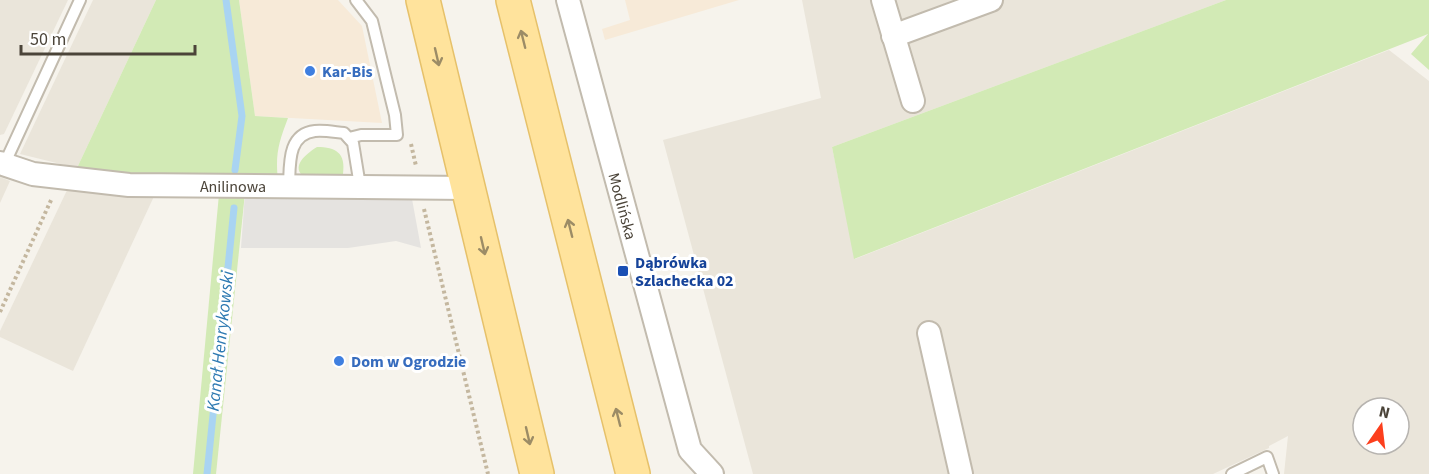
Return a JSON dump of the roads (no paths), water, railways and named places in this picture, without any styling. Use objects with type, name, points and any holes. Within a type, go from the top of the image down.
[{"type":"main road","points":[[423,0],[537,474]]},
{"type":"main road","points":[[513,0],[633,474]]},
{"type":"street","name":"Modlińska","points":[[568,0],[690,450],[712,474]]},
{"type":"street","points":[[883,0],[913,101]]},
{"type":"street","points":[[892,36],[991,0]]},
{"type":"street","name":"Anilinowa","points":[[2,164],[33,174],[129,185],[468,188]]},
{"type":"street","points":[[928,333],[961,474]]},
{"type":"lane","points":[[2,164],[80,0]]},
{"type":"lane","points":[[349,138],[361,135],[397,135],[395,115],[372,21],[356,0]]},
{"type":"lane","points":[[289,186],[291,150],[301,136],[314,131],[344,133],[349,138],[353,143],[360,186]]},
{"type":"lane","points":[[1232,474],[1268,457],[1273,474]]},
{"type":"waterway","name":"Kanał Henrykowski","points":[[226,0],[242,116],[235,170]]},
{"type":"waterway","name":"Kanał Henrykowski","points":[[207,474],[234,208]]},
{"type":"place","name":"Kar-Bis","points":[[310,71]]},
{"type":"place","name":"Dąbrówka Szlachecka 02","points":[[623,271]]},
{"type":"place","name":"Dom w Ogrodzie","points":[[339,361]]}]
